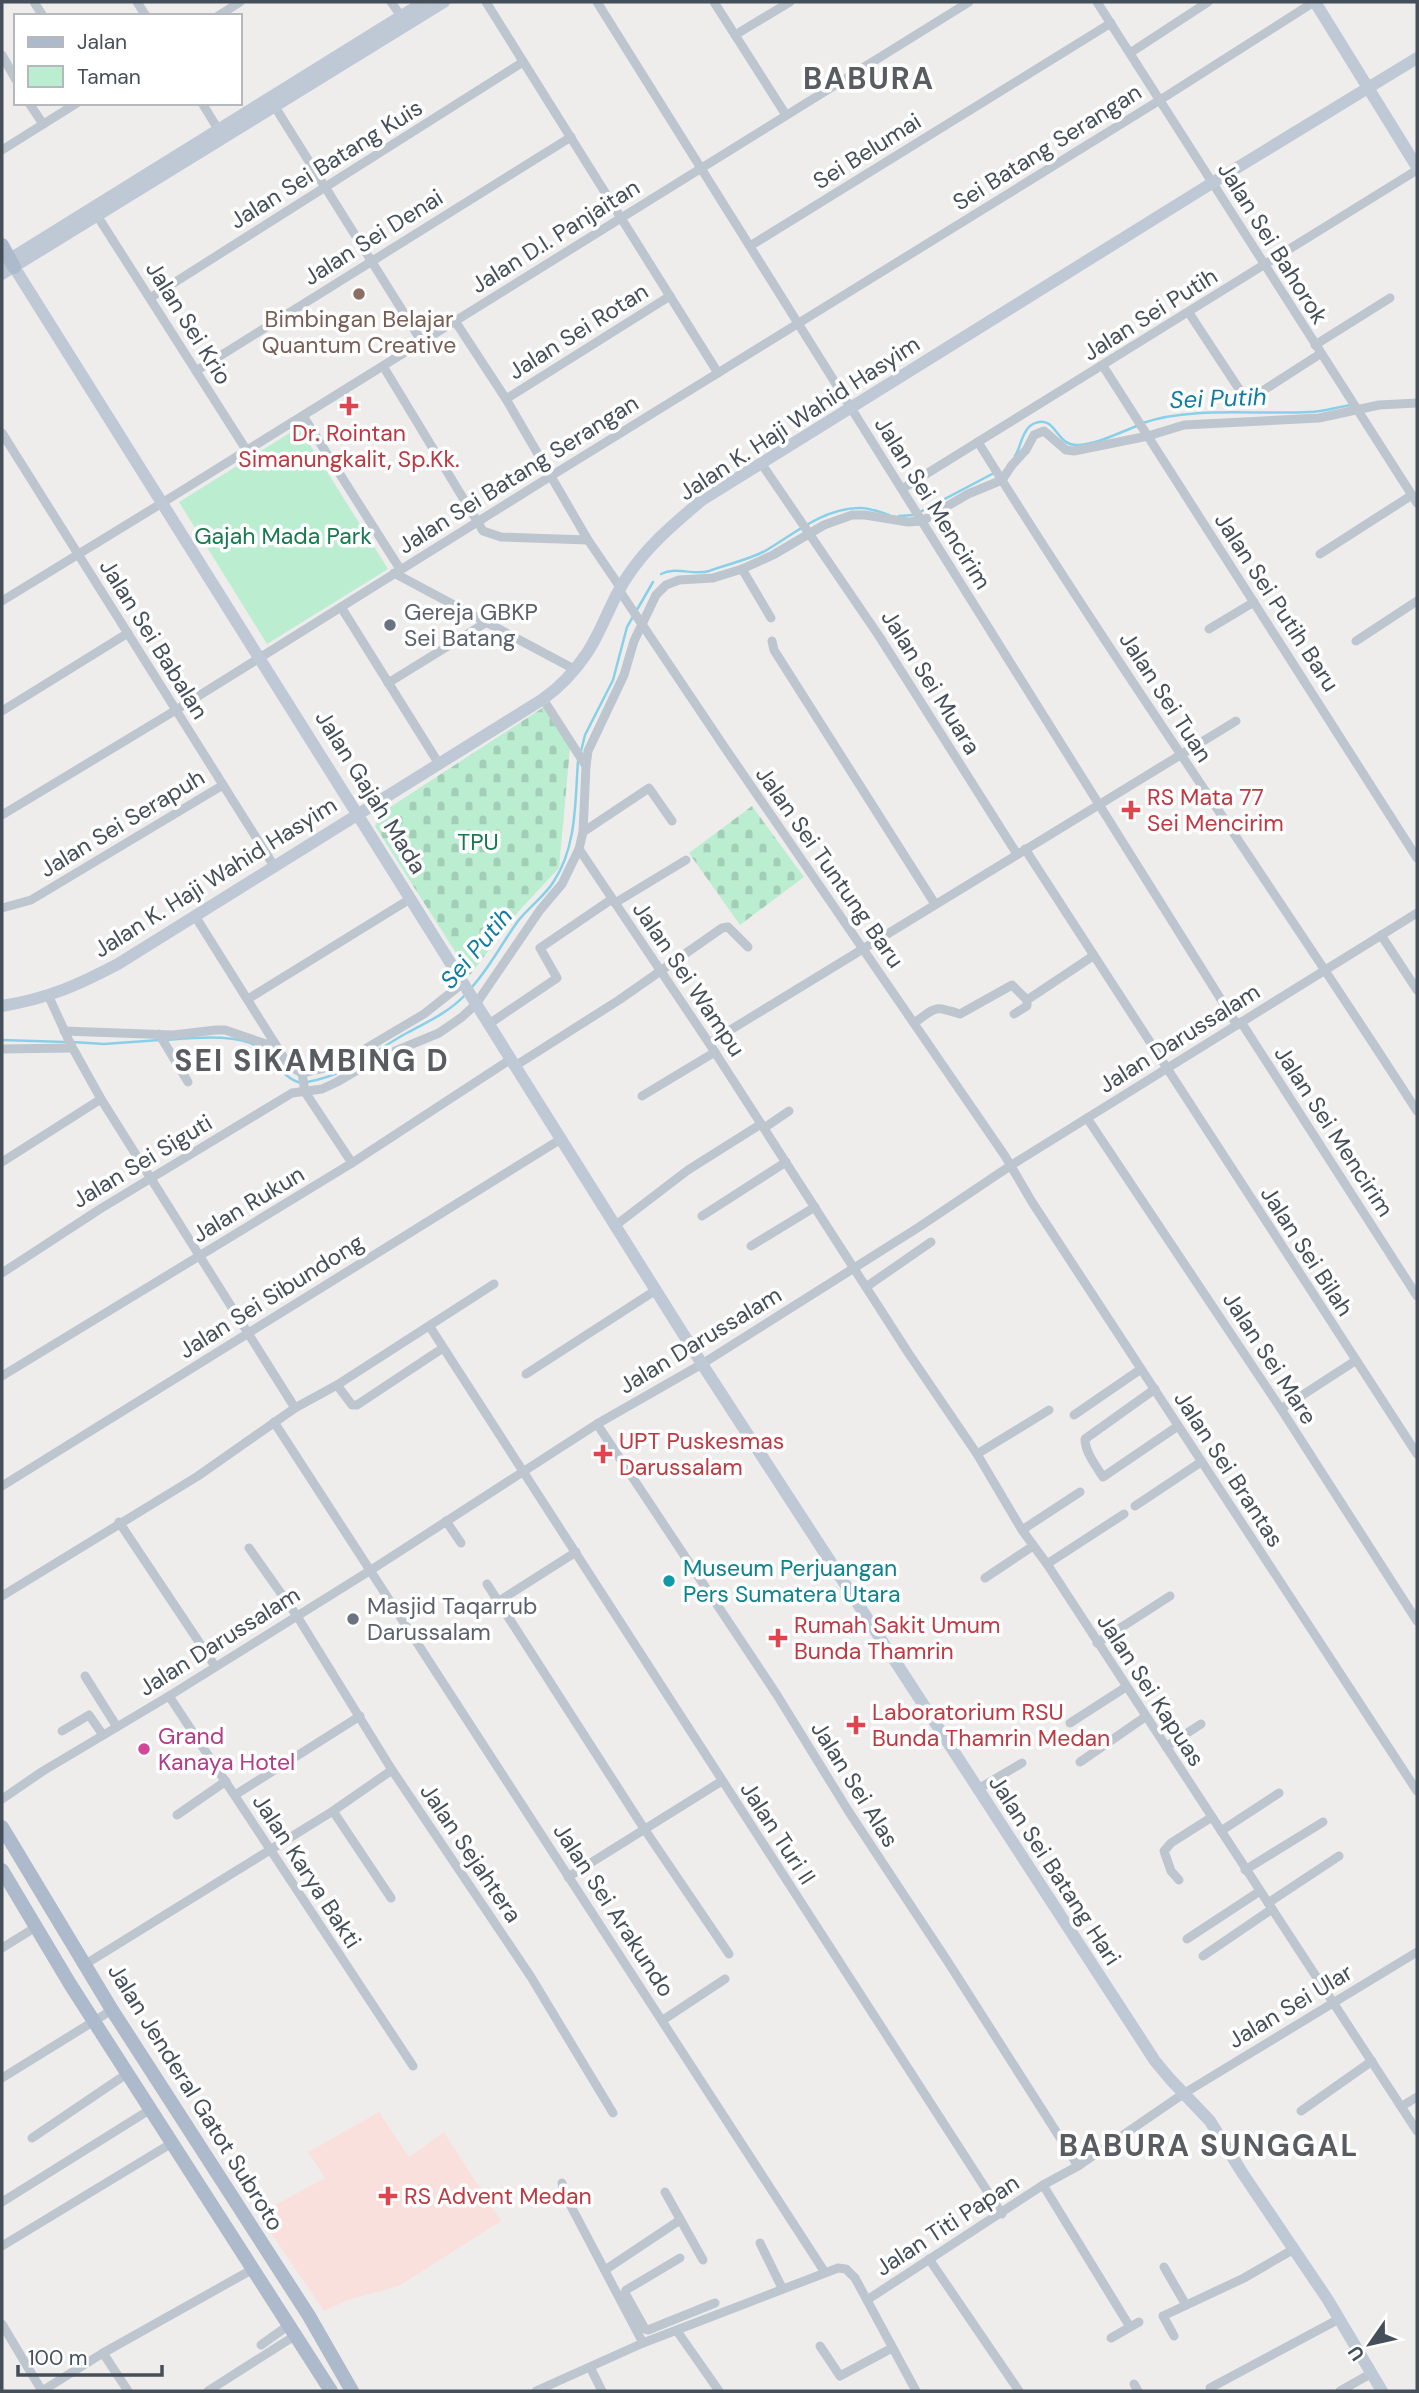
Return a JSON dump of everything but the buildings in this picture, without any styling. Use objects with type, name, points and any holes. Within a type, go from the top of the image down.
[{"type":"main road","name":"Jalan Gajah Mada","points":[[2,245],[7,266]]},
{"type":"main road","name":"Jalan Jenderal Gatot Subroto","points":[[2,1827],[112,2010],[309,2316],[352,2391]]},
{"type":"main road","name":"Jalan Jenderal Gatot Subroto","points":[[2,1870],[95,2022],[331,2391]]},
{"type":"street","points":[[221,14],[240,2]]},
{"type":"street","points":[[391,2],[401,16]]},
{"type":"street","points":[[7,266],[99,217],[424,2]]},
{"type":"street","points":[[7,266],[221,134],[275,107],[444,2]]},
{"type":"street","points":[[486,2],[718,373]]},
{"type":"street","name":"Jalan Sei Mencirim","points":[[597,2],[1098,804],[1417,1296]]},
{"type":"street","points":[[714,2],[786,115]]},
{"type":"street","points":[[735,35],[790,2]]},
{"type":"street","name":"Jalan D.I. Panjaitan","points":[[3,598],[247,451],[969,2]]},
{"type":"street","name":"Jalan Sei Bahorok","points":[[1097,2],[1415,499]]},
{"type":"street","points":[[1130,52],[1208,2]]},
{"type":"street","points":[[1315,2],[1417,169]]},
{"type":"street","name":"Sei Batang Serangan","points":[[798,324],[1315,2]]},
{"type":"street","name":"Sei Belumai","points":[[750,246],[1111,23]]},
{"type":"street","points":[[2,55],[14,76]]},
{"type":"street","name":"Jalan K. Haji Wahid Hasyim","points":[[2,1006],[49,997],[118,964],[542,699],[588,652],[620,588],[649,549],[702,500],[1417,58]]},
{"type":"street","name":"Jalan Sei Batang Kuis","points":[[150,298],[523,62]]},
{"type":"street","points":[[30,105],[43,124]]},
{"type":"street","points":[[2,150],[74,105]]},
{"type":"street","points":[[203,105],[221,134]]},
{"type":"street","points":[[275,107],[422,342]]},
{"type":"street","name":"Jalan Sei Denai","points":[[196,371],[571,137]]},
{"type":"street","name":"Jalan Sei Putih","points":[[902,489],[1265,266],[1417,169]]},
{"type":"street","name":"Jalan Sei Krio","points":[[99,217],[247,451]]},
{"type":"street","name":"Jalan Gajah Mada","points":[[7,266],[162,503],[702,1364]]},
{"type":"street","name":"Jalan Sei Rotan","points":[[506,399],[670,296]]},
{"type":"street","points":[[1315,345],[1390,298]]},
{"type":"street","points":[[1189,313],[1241,393],[1249,396],[1256,395],[1320,354]]},
{"type":"street","name":"Jalan Sei Tuntung Baru","points":[[455,321],[506,399],[588,540],[632,607],[1010,1166]]},
{"type":"street","name":"Jalan Sei Batang Serangan","points":[[2,815],[798,324]]},
{"type":"street","points":[[383,366],[476,522],[488,534],[501,537],[588,540]]},
{"type":"street","name":"Jalan Sei Putih Baru","points":[[1103,366],[1417,858]]},
{"type":"street","points":[[303,1082],[322,1089],[376,1059],[439,1033],[475,1002],[540,909],[562,884],[579,849],[583,832],[585,764],[588,751],[613,701],[640,619],[656,595],[671,582],[713,578],[742,569],[773,555],[810,532],[852,515],[908,522],[921,520],[1000,477],[1039,432],[1049,433],[1060,446],[1074,451],[1148,436],[1184,425],[1319,418],[1354,406],[1417,403]]},
{"type":"street","points":[[303,416],[397,571],[574,669]]},
{"type":"street","name":"Jalan Sei Babalan","points":[[2,433],[274,866]]},
{"type":"street","name":"Jalan Sei Tuan","points":[[978,442],[1180,755],[1326,969],[1417,1111]]},
{"type":"street","name":"Jalan Sei Muara","points":[[761,463],[800,522],[810,532],[1021,852],[1093,956]]},
{"type":"street","points":[[1320,554],[1415,499]]},
{"type":"street","points":[[742,569],[771,618]]},
{"type":"street","points":[[1356,641],[1417,601]]},
{"type":"street","points":[[1209,629],[1254,602]]},
{"type":"street","points":[[341,607],[439,764]]},
{"type":"street","points":[[388,684],[486,622]]},
{"type":"street","points":[[2,710],[128,633]]},
{"type":"street","points":[[772,641],[774,650],[935,904]]},
{"type":"street","points":[[542,699],[585,764]]},
{"type":"street","points":[[709,1043],[1236,720]]},
{"type":"street","name":"Jalan Sei Serapuh","points":[[2,908],[30,900],[223,785]]},
{"type":"street","points":[[583,832],[649,788],[672,821]]},
{"type":"street","name":"Jalan Sei Wampu","points":[[579,849],[715,1052],[854,1268]]},
{"type":"street","points":[[489,1024],[556,979],[540,948],[614,901],[687,860]]},
{"type":"street","points":[[248,999],[410,899]]},
{"type":"street","name":"Jalan Darussalam","points":[[2,1799],[43,1771],[371,1570],[597,1424],[702,1364],[1010,1166],[1417,913]]},
{"type":"street","points":[[195,916],[352,1163]]},
{"type":"street","name":"Jalan Rukun","points":[[2,1376],[352,1163],[659,972],[725,927],[739,936],[748,947]]},
{"type":"street","points":[[1381,935],[1417,990]]},
{"type":"street","points":[[1027,1000],[1093,956]]},
{"type":"street","name":"Jalan Sei Bilah","points":[[1093,956],[1417,1454]]},
{"type":"street","points":[[303,1082],[338,1065],[425,1014],[464,985]]},
{"type":"street","points":[[914,1023],[934,1008],[940,1007],[960,1014],[1012,985],[1029,1003],[1014,1014]]},
{"type":"street","points":[[49,997],[71,1047],[101,1099],[295,1408]]},
{"type":"street","points":[[65,1033],[161,1038],[225,1030],[266,1044],[275,1044]]},
{"type":"street","points":[[161,1038],[187,1082]]},
{"type":"street","points":[[2,1049],[71,1047]]},
{"type":"street","points":[[642,1096],[715,1052]]},
{"type":"street","name":"Jalan Sei Siguti","points":[[2,1273],[152,1177],[292,1093],[303,1082]]},
{"type":"street","points":[[2,1162],[101,1099]]},
{"type":"street","points":[[616,1225],[688,1170],[789,1111]]},
{"type":"street","name":"Jalan Sei Mare","points":[[1087,1118],[1281,1409],[1417,1621]]},
{"type":"street","name":"Jalan Sei Sibundong","points":[[2,1486],[561,1139]]},
{"type":"street","points":[[702,1216],[786,1162]]},
{"type":"street","name":"Jalan Sei Brantas","points":[[1010,1166],[1200,1462],[1417,1791]]},
{"type":"street","points":[[751,1246],[815,1207]]},
{"type":"street","points":[[866,1287],[931,1242]]},
{"type":"street","name":"Jalan Sei Kapuas","points":[[854,1268],[977,1454],[1022,1530],[1047,1564],[1417,2131]]},
{"type":"street","points":[[2,1596],[198,1476],[295,1408],[337,1385],[494,1284]]},
{"type":"street","points":[[526,1374],[656,1290]]},
{"type":"street","name":"Jalan Turi II","points":[[430,1327],[1002,2214]]},
{"type":"street","points":[[337,1385],[352,1405],[357,1405],[443,1348]]},
{"type":"street","points":[[1281,1409],[1355,1361]]},
{"type":"street","name":"Jalan Sei Batang Hari","points":[[702,1364],[1155,2061],[1210,2122],[1339,2319],[1382,2391]]},
{"type":"street","points":[[1074,1415],[1141,1369]]},
{"type":"street","points":[[1155,1389],[1085,1439],[1084,1444],[1103,1477],[1178,1426]]},
{"type":"street","points":[[977,1454],[1049,1410]]},
{"type":"street","name":"Jalan Sei Arakundo","points":[[274,1422],[824,2271]]},
{"type":"street","name":"Jalan Sei Alas","points":[[597,1424],[777,1695],[863,1835],[1078,2166]]},
{"type":"street","points":[[1135,1506],[1200,1462]]},
{"type":"street","points":[[1022,1530],[1080,1492]]},
{"type":"street","points":[[1047,1564],[1125,1514]]},
{"type":"street","points":[[446,1521],[461,1543]]},
{"type":"street","points":[[119,1522],[215,1666]]},
{"type":"street","points":[[985,1578],[1033,1546]]},
{"type":"street","name":"Jalan Sejahtera","points":[[249,1548],[297,1616],[392,1770],[524,1966],[613,2113]]},
{"type":"street","points":[[499,1601],[576,1552]]},
{"type":"street","points":[[487,1584],[645,1830],[729,1954]]},
{"type":"street","points":[[1097,1643],[1170,1596]]},
{"type":"street","points":[[85,1676],[117,1727]]},
{"type":"street","points":[[1070,1723],[1126,1687]]},
{"type":"street","name":"Jalan Karya Bakti","points":[[169,1696],[413,2066]]},
{"type":"street","points":[[62,1731],[89,1715],[103,1735]]},
{"type":"street","points":[[235,1795],[360,1716]]},
{"type":"street","points":[[1080,1762],[1145,1717]]},
{"type":"street","points":[[1166,1747],[1201,1724]]},
{"type":"street","points":[[978,1789],[1021,1763]]},
{"type":"street","points":[[85,1965],[333,1811],[392,1770]]},
{"type":"street","points":[[177,1815],[226,1781]]},
{"type":"street","points":[[568,1877],[722,1781]]},
{"type":"street","points":[[1221,1831],[1279,1793]]},
{"type":"street","points":[[333,1811],[391,1898]]},
{"type":"street","points":[[1179,1880],[1171,1871],[1164,1851],[1171,1843],[1212,1817]]},
{"type":"street","points":[[1245,1870],[1323,1822]]},
{"type":"street","points":[[1203,1956],[1339,1856]]},
{"type":"street","points":[[1186,1939],[1259,1891]]},
{"type":"street","points":[[2,1948],[36,1927]]},
{"type":"street","name":"Jalan Sei Ular","points":[[1183,2094],[1416,1956]]},
{"type":"street","points":[[663,2020],[725,1979]]},
{"type":"street","points":[[2,2078],[112,2010]]},
{"type":"street","points":[[1301,2111],[1371,2061]]},
{"type":"street","points":[[32,2138],[128,2073]]},
{"type":"street","name":"Jalan Titi Papan","points":[[824,2271],[838,2267],[846,2269],[855,2278],[867,2300],[1044,2185],[1078,2166],[1183,2094]]},
{"type":"street","points":[[1402,2106],[1417,2097]]},
{"type":"street","points":[[2,2202],[151,2109]]},
{"type":"street","points":[[2,2246],[173,2143]]},
{"type":"street","points":[[562,2183],[564,2193],[643,2343]]},
{"type":"street","points":[[1044,2185],[1135,2324],[1111,2338]]},
{"type":"street","points":[[665,2192],[703,2260]]},
{"type":"street","points":[[605,2270],[680,2220]]},
{"type":"street","points":[[760,2243],[782,2288]]},
{"type":"street","points":[[1174,2336],[1163,2316],[1244,2278],[1294,2249]]},
{"type":"street","points":[[680,2258],[625,2292],[647,2330],[715,2303]]},
{"type":"street","points":[[929,2259],[1019,2391]]},
{"type":"street","points":[[1164,2267],[1186,2305]]},
{"type":"street","points":[[3,2327],[42,2391],[103,2353],[253,2269]]},
{"type":"street","points":[[536,2391],[643,2343],[824,2271]]},
{"type":"street","points":[[867,2300],[916,2391]]},
{"type":"street","points":[[677,2319],[679,2330],[719,2391]]},
{"type":"street","points":[[1210,2390],[1339,2319]]},
{"type":"street","points":[[261,2345],[293,2330]]},
{"type":"street","points":[[208,2391],[293,2330]]},
{"type":"street","points":[[820,2346],[840,2376],[892,2348]]},
{"type":"street","points":[[103,2353],[128,2391]]},
{"type":"street","points":[[590,2367],[602,2391]]},
{"type":"street","points":[[1340,2391],[1372,2373]]},
{"type":"shaded area","name":"RS Advent Medan","points":[[379,2112],[409,2157],[444,2132],[501,2221],[399,2286],[351,2299],[324,2311],[258,2214],[325,2178],[308,2152]]},
{"type":"green space","name":"Gajah Mada Park","points":[[299,427],[388,569],[267,644],[179,502]]},
{"type":"green space","name":"TPU","points":[[544,707],[570,748],[559,868],[518,912],[470,975],[375,826],[381,813]]},
{"type":"green space","points":[[752,806],[804,877],[740,925],[689,853]]},
{"type":"waterway","name":"Sei Putih","points":[[1143,423],[1203,413],[1315,412],[1351,405]]},
{"type":"waterway","name":"Sei Putih","points":[[1015,456],[1026,431],[1036,423],[1049,424],[1065,441],[1073,445],[1101,440],[1137,426]]},
{"type":"waterway","name":"Sei Putih","points":[[920,512],[994,473]]},
{"type":"waterway","name":"Sei Putih","points":[[661,574],[673,571],[703,572],[745,559],[765,551],[820,518],[845,509],[866,508],[889,515]]},
{"type":"waterway","name":"Sei Putih","points":[[899,516],[914,515]]},
{"type":"waterway","name":"Sei Putih","points":[[581,751],[585,735],[613,680],[627,627],[653,582]]},
{"type":"waterway","name":"Sei Putih","points":[[472,987],[518,921],[550,886],[562,867],[574,823],[578,761]]},
{"type":"waterway","name":"Sei Putih","points":[[307,1082],[358,1063],[444,1012],[465,995]]},
{"type":"waterway","name":"Sei Putih","points":[[166,1040],[217,1038],[243,1041],[264,1051],[285,1074],[301,1083]]},
{"type":"waterway","name":"Sei Putih","points":[[2,1040],[65,1042]]},
{"type":"waterway","name":"Sei Putih","points":[[72,1042],[104,1044],[160,1040]]},
{"type":"place","name":"Bimbingan Belajar Quantum Creative","points":[[359,294]]},
{"type":"place","name":"Dr. Rointan Simanungkalit, Sp.Kk.","points":[[349,406]]},
{"type":"place","name":"Gereja GBKP Sei Batang","points":[[390,625]]},
{"type":"place","name":"RS Mata 77 Sei Mencirim","points":[[1131,810]]},
{"type":"place","name":"UPT Puskesmas Darussalam","points":[[603,1454]]},
{"type":"place","name":"Museum Perjuangan Pers Sumatera Utara","points":[[669,1581]]},
{"type":"place","name":"Masjid Taqarrub Darussalam","points":[[353,1619]]},
{"type":"place","name":"Rumah Sakit Umum Bunda Thamrin","points":[[778,1638]]},
{"type":"place","name":"Laboratorium RSU Bunda Thamrin Medan","points":[[856,1725]]},
{"type":"place","name":"Grand Kanaya Hotel","points":[[144,1749]]},
{"type":"place","name":"RS Advent Medan","points":[[388,2196]]},
{"type":"district","name":"BABURA","points":[[869,78]]},
{"type":"district","name":"SEI SIKAMBING D","points":[[312,1060]]},
{"type":"district","name":"BABURA SUNGGAL","points":[[1209,2145]]}]
